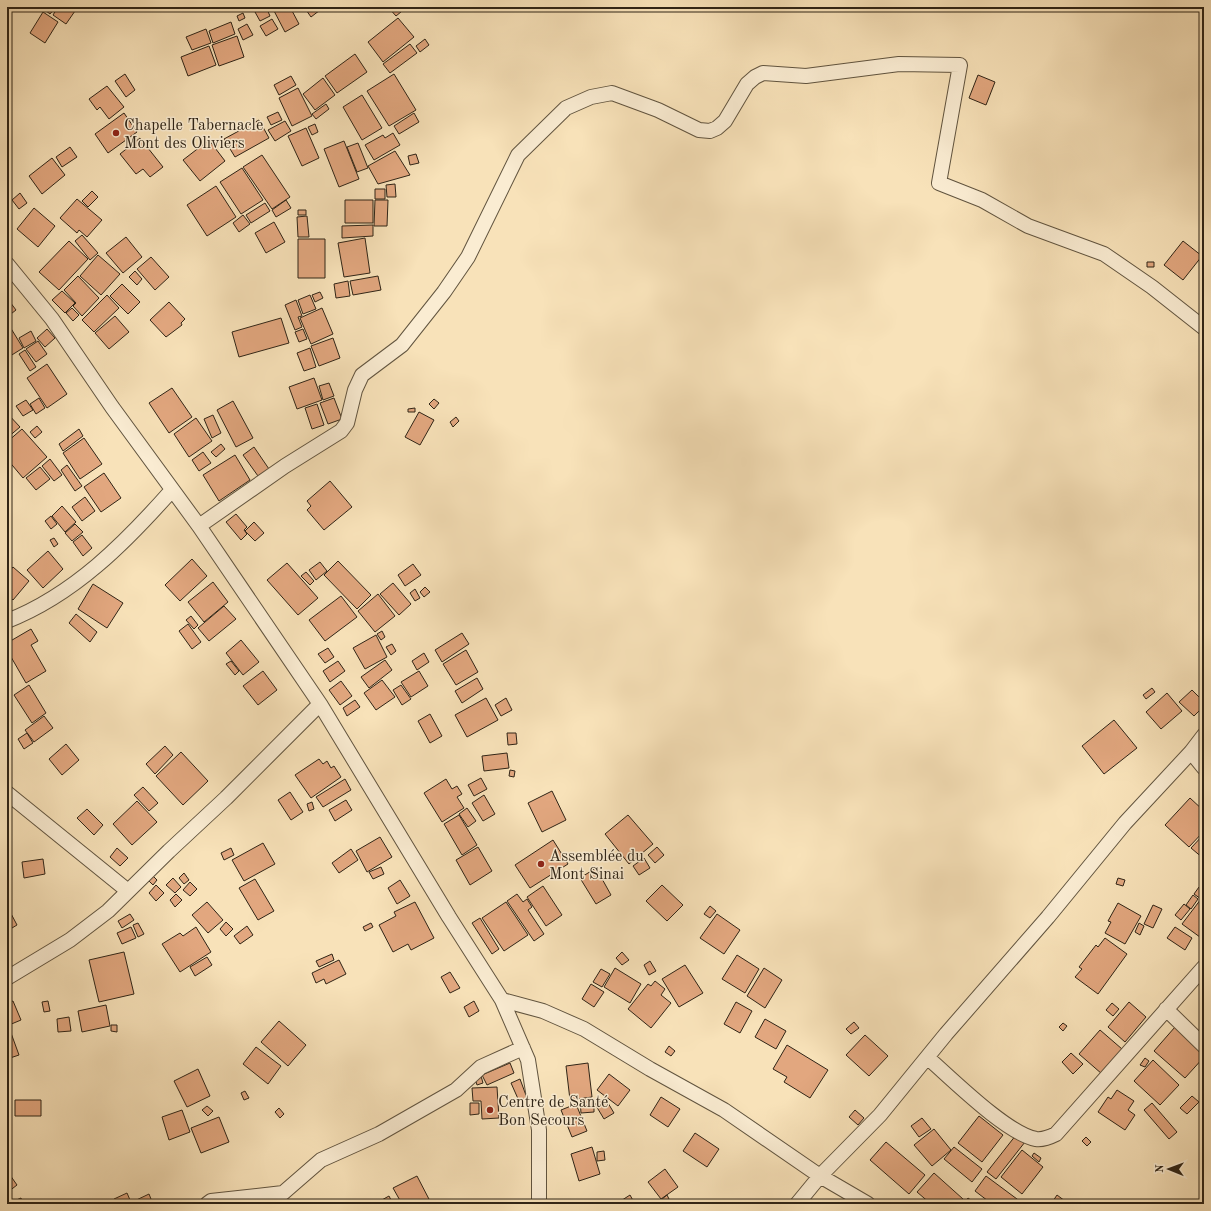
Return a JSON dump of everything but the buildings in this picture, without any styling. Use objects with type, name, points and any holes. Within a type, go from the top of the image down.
[{"type":"street","points":[[199,526],[285,466],[333,438],[341,431],[347,423],[355,390],[362,375],[402,345],[444,292],[468,257],[518,155],[541,130],[566,108],[590,97],[612,93],[658,110],[700,130],[710,131],[718,128],[725,121],[747,84],[754,77],[763,73],[806,76],[899,64],[960,65],[939,183],[982,200],[1028,226],[1104,254],[1152,287],[1204,328]]},
{"type":"street","points":[[7,264],[52,318],[112,407],[199,526],[320,704],[437,898],[502,1000],[528,1060],[539,1130],[539,1204]]},
{"type":"street","points":[[7,621],[53,597],[88,573],[117,548],[172,490]]},
{"type":"street","points":[[7,978],[70,940],[108,911],[226,798],[320,704]]},
{"type":"street","points":[[797,1204],[820,1176],[880,1115],[928,1058],[946,1034],[1048,916],[1129,818],[1191,752],[1204,735]]},
{"type":"street","points":[[1191,752],[1204,768]]},
{"type":"street","points":[[7,793],[128,891]]},
{"type":"street","points":[[928,1058],[1000,1120],[1020,1133],[1036,1139],[1047,1138],[1056,1134],[1204,967]]},
{"type":"street","points":[[502,1000],[543,1011],[584,1029],[650,1069],[724,1110],[820,1176],[868,1204]]},
{"type":"street","points":[[1166,1009],[1204,1046]]},
{"type":"street","points":[[207,1204],[211,1201],[283,1193],[321,1160],[379,1134],[456,1090],[481,1067],[523,1048]]},
{"type":"place","name":"Chapelle Tabernacle Mont des Oliviers","points":[[116,133]]},
{"type":"place","name":"Assemblée du Mont Sinai","points":[[541,864]]},
{"type":"place","name":"Centre de Santé Bon Secours","points":[[490,1110]]}]
